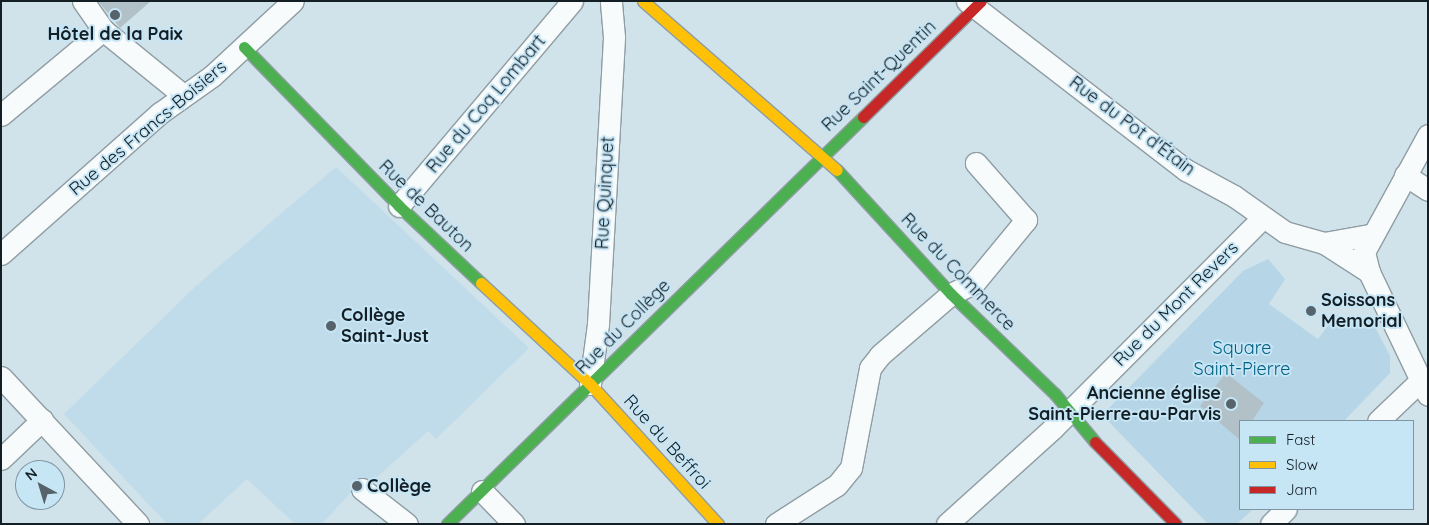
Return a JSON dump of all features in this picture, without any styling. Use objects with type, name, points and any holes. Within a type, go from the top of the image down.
[{"type":"street","points":[[83,1],[104,30],[183,95]]},
{"type":"street","name":"Rue des Francs-Boisiers","points":[[1,254],[183,95],[212,76],[293,1]]},
{"type":"street","name":"Rue du Coq Lombart","points":[[399,206],[572,1]]},
{"type":"street","name":"Rue Quinquet","points":[[590,384],[598,324],[614,47],[611,1]]},
{"type":"street","name":"Rue du Commerce","points":[[643,1],[823,155],[951,294],[1070,411],[1176,524]]},
{"type":"street","name":"Rue Saint-Quentin","points":[[823,155],[975,3]]},
{"type":"street","name":"Rue du Pot d'Étain","points":[[975,3],[1186,170],[1234,196],[1262,218],[1285,232],[1368,253]]},
{"type":"street","points":[[1,115],[104,30]]},
{"type":"street","name":"Rue de Bauton","points":[[244,48],[399,206],[590,384]]},
{"type":"street","points":[[1379,420],[1424,388],[1368,253],[1405,175],[1428,135]]},
{"type":"street","name":"Rue du Collège","points":[[447,524],[823,155]]},
{"type":"street","points":[[776,524],[837,485],[851,468],[870,368],[880,355],[951,294],[974,283],[1026,220],[976,163]]},
{"type":"street","points":[[1405,175],[1428,190]]},
{"type":"street","name":"Rue du Mont Revers","points":[[947,524],[1070,411],[1262,218]]},
{"type":"street","name":"Rue du Pot d'Étain","points":[[1324,243],[1368,253]]},
{"type":"street","points":[[1,376],[138,524]]},
{"type":"street","name":"Rue du Beffroi","points":[[590,384],[718,524]]},
{"type":"street","points":[[1,459],[42,420]]},
{"type":"street","points":[[362,489],[407,524]]},
{"type":"street","points":[[482,491],[514,524]]},
{"type":"street","points":[[1271,524],[1285,510]]},
{"type":"shaded area","name":"Collège Saint-Just","points":[[336,167],[529,348],[436,439],[428,431],[368,485],[362,480],[322,524],[295,524],[247,479],[198,524],[167,524],[64,414],[197,285]]},
{"type":"green space","name":"Square Saint-Pierre","points":[[1268,259],[1285,279],[1269,304],[1318,339],[1336,315],[1349,320],[1371,319],[1390,356],[1390,373],[1345,420],[1239,420],[1239,510],[1252,510],[1237,524],[1208,524],[1108,421],[1109,408],[1243,271]]},
{"type":"building","points":[[98,1],[151,1],[120,28]]},
{"type":"building","name":"Ancienne église Saint-Pierre-au-Parvis","points":[[1226,373],[1264,403],[1253,420],[1239,420],[1239,439],[1200,406]]},
{"type":"traffic: fast","points":[[244,47],[399,206],[481,283]]},
{"type":"traffic: fast","points":[[447,524],[863,117]]},
{"type":"traffic: fast","points":[[837,170],[951,294],[1055,394],[1095,442]]},
{"type":"traffic: slow","points":[[643,1],[837,170]]},
{"type":"traffic: slow","points":[[481,283],[590,384],[718,524]]},
{"type":"traffic: jam","points":[[863,117],[981,1]]},
{"type":"traffic: jam","points":[[1095,442],[1176,524]]},
{"type":"place","name":"Hôtel de la Paix","points":[[115,15]]},
{"type":"place","name":"Soissons Memorial","points":[[1311,311]]},
{"type":"place","name":"Collège Saint-Just","points":[[331,326]]},
{"type":"place","name":"Ancienne église Saint-Pierre-au-Parvis","points":[[1231,404]]},
{"type":"place","name":"Collège","points":[[357,486]]}]
